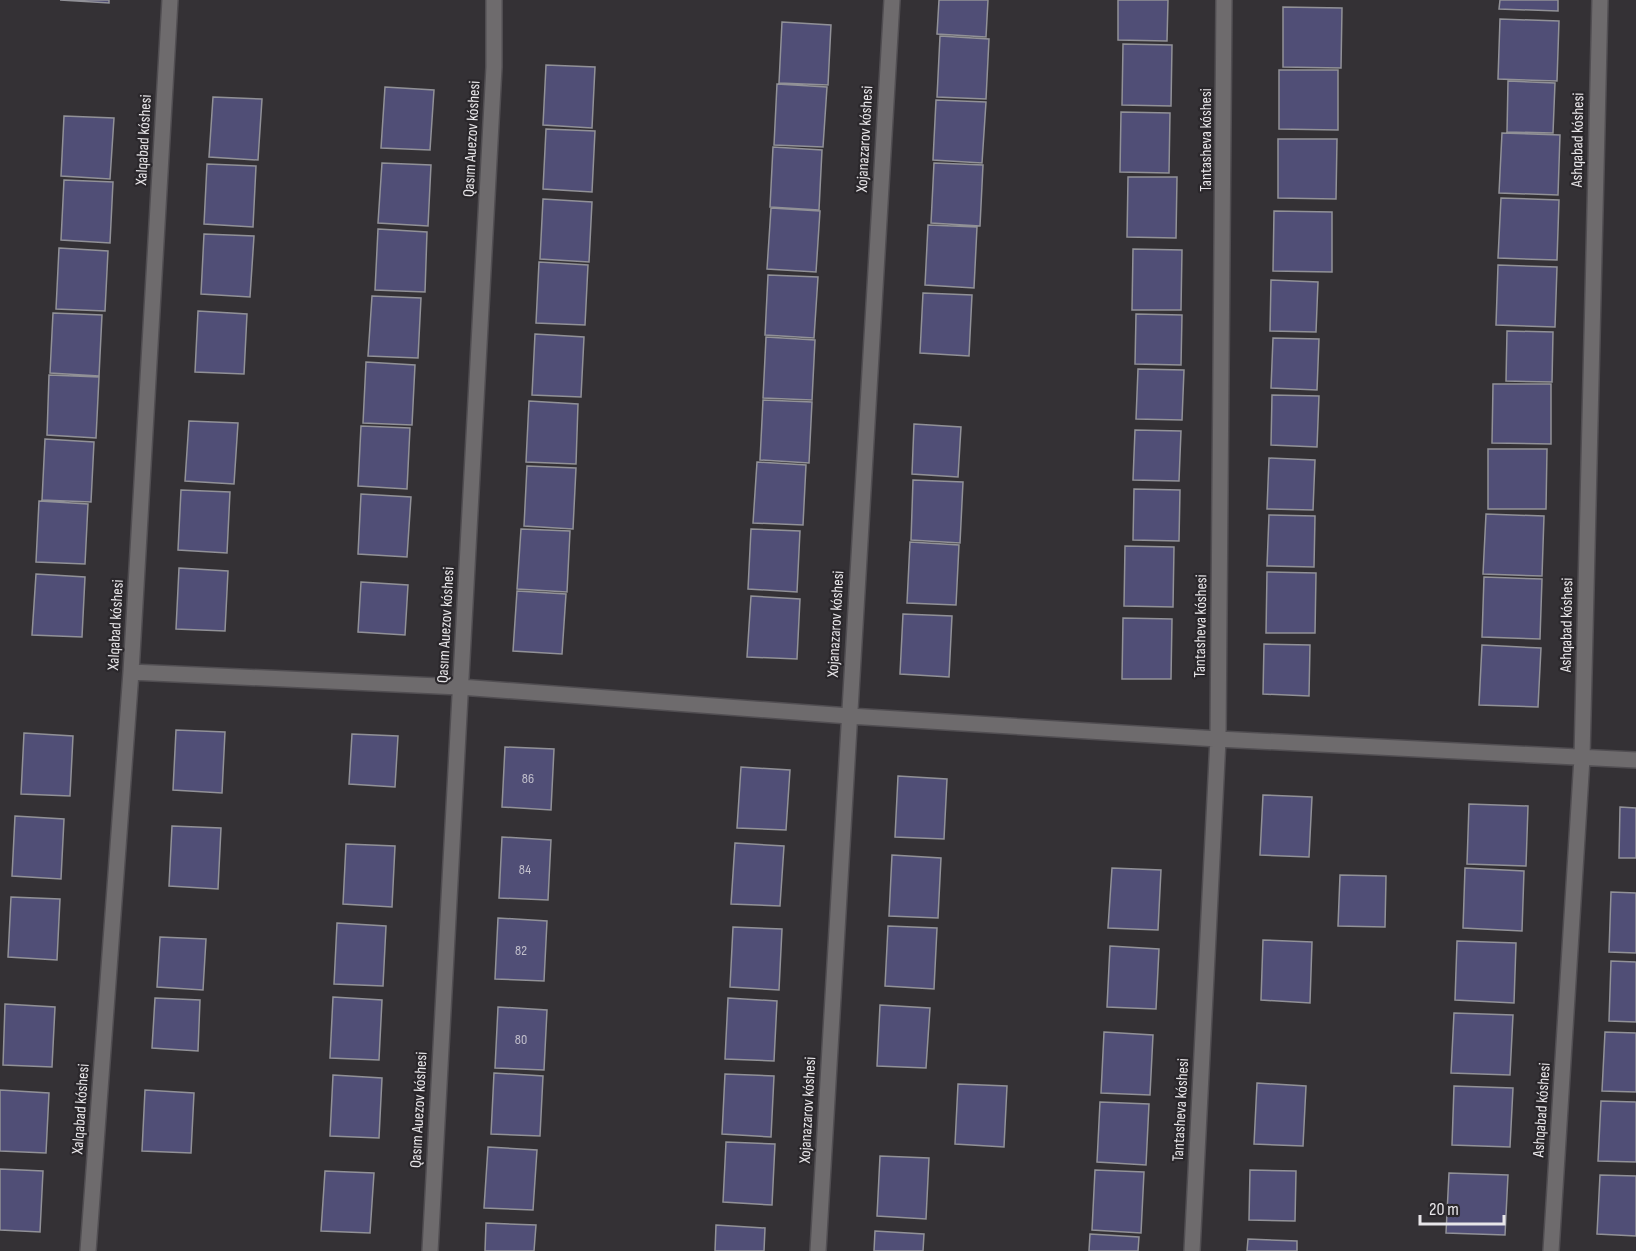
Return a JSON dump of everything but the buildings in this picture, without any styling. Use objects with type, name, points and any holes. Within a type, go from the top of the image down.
[{"type":"street","name":"Xalqabad kóshesi","points":[[88,1251],[131,672],[170,0]]},
{"type":"street","name":"Qasım Auezov kóshesi","points":[[430,1251],[494,67],[494,0]]},
{"type":"street","name":"Xojanazarov kóshesi","points":[[818,1251],[892,0]]},
{"type":"street","name":"Tantasheva kóshesi","points":[[1192,1251],[1218,739],[1224,0]]},
{"type":"street","name":"Ashqabad kóshesi","points":[[1551,1251],[1582,758],[1600,0]]},
{"type":"street","points":[[131,672],[460,687],[849,716],[1218,739],[1636,760]]}]
